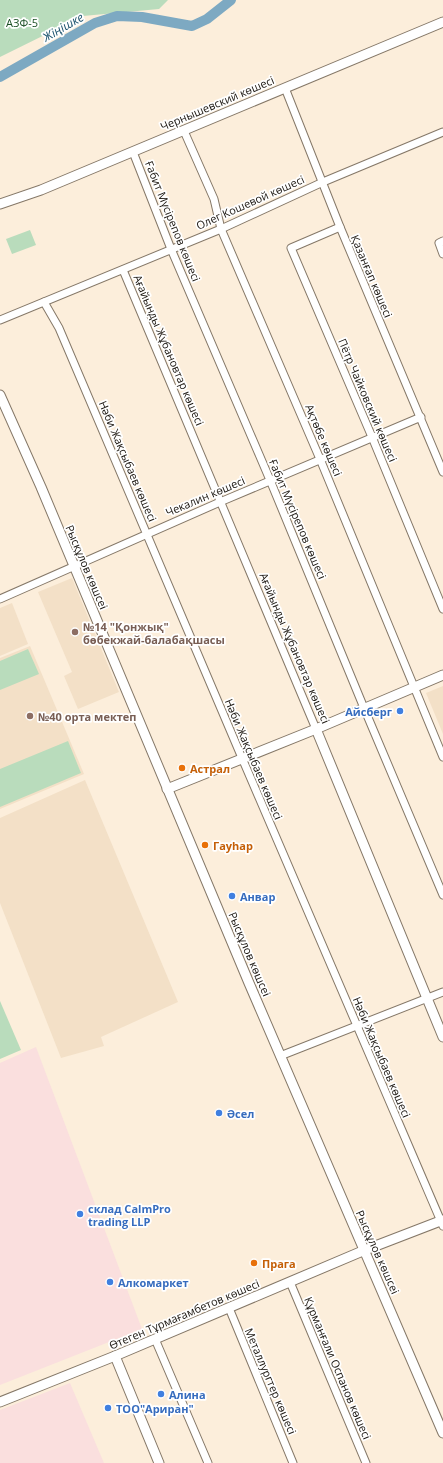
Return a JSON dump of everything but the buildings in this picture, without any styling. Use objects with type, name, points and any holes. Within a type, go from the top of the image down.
[{"type":"street","name":"Чернышевский көшесі","points":[[0,204],[41,190],[443,22]]},
{"type":"street","name":"Қазанғап көшесі","points":[[285,88],[340,227],[443,472]]},
{"type":"street","name":"Ақтөбе көшесі","points":[[184,131],[214,199],[221,229],[320,459],[443,757]]},
{"type":"street","name":"Олег Кошевой көшесі","points":[[0,320],[221,229],[323,182],[443,132]]},
{"type":"street","name":"Ғабит Мүсірепов көшесі","points":[[133,152],[171,249],[270,480],[443,894]]},
{"type":"street","name":"Пётр Чайковский көшесі","points":[[340,227],[291,248],[372,437],[443,609]]},
{"type":"street","points":[[443,241],[439,243],[443,254]]},
{"type":"street","name":"Ағайынды Жұбановтар көшесі","points":[[123,270],[316,729],[443,1037]]},
{"type":"street","name":"Нәби Жақсыбаев көшесі","points":[[44,302],[59,328],[442,1222]]},
{"type":"street","name":"Рысқұлов көшсеі","points":[[0,395],[41,487],[280,1056],[443,1433]]},
{"type":"street","name":"Чекалин көшесі","points":[[0,599],[270,480],[421,417]]},
{"type":"street","points":[[167,789],[316,729],[443,675]]},
{"type":"street","points":[[280,1056],[443,992]]},
{"type":"street","name":"Өтеген Тұрмағамбетов көшесі","points":[[0,1402],[115,1356],[365,1250],[442,1222]]},
{"type":"street","name":"Құрманғали Оспанов көшесі","points":[[290,1282],[366,1463]]},
{"type":"street","name":"Металлургтер көшесі","points":[[228,1308],[293,1463]]},
{"type":"street","points":[[155,1339],[208,1463]]},
{"type":"street","points":[[115,1356],[159,1463]]},
{"type":"shaded area","name":"№14 \"Қонжық\" бөбекжай-балабақшасы","points":[[72,578],[119,692],[78,709],[64,676],[72,672],[38,592]]},
{"type":"shaded area","points":[[12,603],[28,644],[0,656],[0,608]]},
{"type":"shaded area","name":"№40 орта мектеп","points":[[30,646],[84,774],[0,809],[0,658]]},
{"type":"shaded area","points":[[443,686],[443,734],[426,693]]},
{"type":"shaded area","points":[[85,780],[178,1002],[101,1037],[104,1046],[61,1058],[0,903],[0,818]]},
{"type":"shaded area","points":[[36,1047],[142,1329],[0,1385],[0,1063]]},
{"type":"shaded area","points":[[70,1383],[104,1463],[0,1463],[0,1410]]},
{"type":"green space","name":"АЗФ-5","points":[[0,0],[168,0],[159,9],[83,16],[0,57]]},
{"type":"green space","points":[[30,230],[36,245],[12,254],[6,239]]},
{"type":"green space","points":[[28,649],[39,674],[0,690],[0,661]]},
{"type":"green space","points":[[68,741],[81,773],[0,807],[0,769]]},
{"type":"green space","points":[[0,1001],[21,1050],[0,1059]]},
{"type":"waterway","name":"Жіңішке","points":[[0,77],[95,23],[117,16],[142,17],[192,26],[207,19],[231,0]]},
{"type":"place","name":"№14 \"Қонжық\" бөбекжай-балабақшасы","points":[[75,632]]},
{"type":"place","name":"Айсберг","points":[[400,711]]},
{"type":"place","name":"№40 орта мектеп","points":[[30,716]]},
{"type":"place","name":"Астрал","points":[[182,768]]},
{"type":"place","name":"Гауhар","points":[[205,845]]},
{"type":"place","name":"Анвар","points":[[232,896]]},
{"type":"place","name":"Əсел","points":[[219,1113]]},
{"type":"place","name":"склад CalmPro trading LLP","points":[[80,1214]]},
{"type":"place","name":"Прага","points":[[254,1263]]},
{"type":"place","name":"Алкомаркет","points":[[110,1282]]},
{"type":"place","name":"Алина","points":[[161,1394]]},
{"type":"place","name":"ТОО\"Ариран\"","points":[[108,1408]]}]
